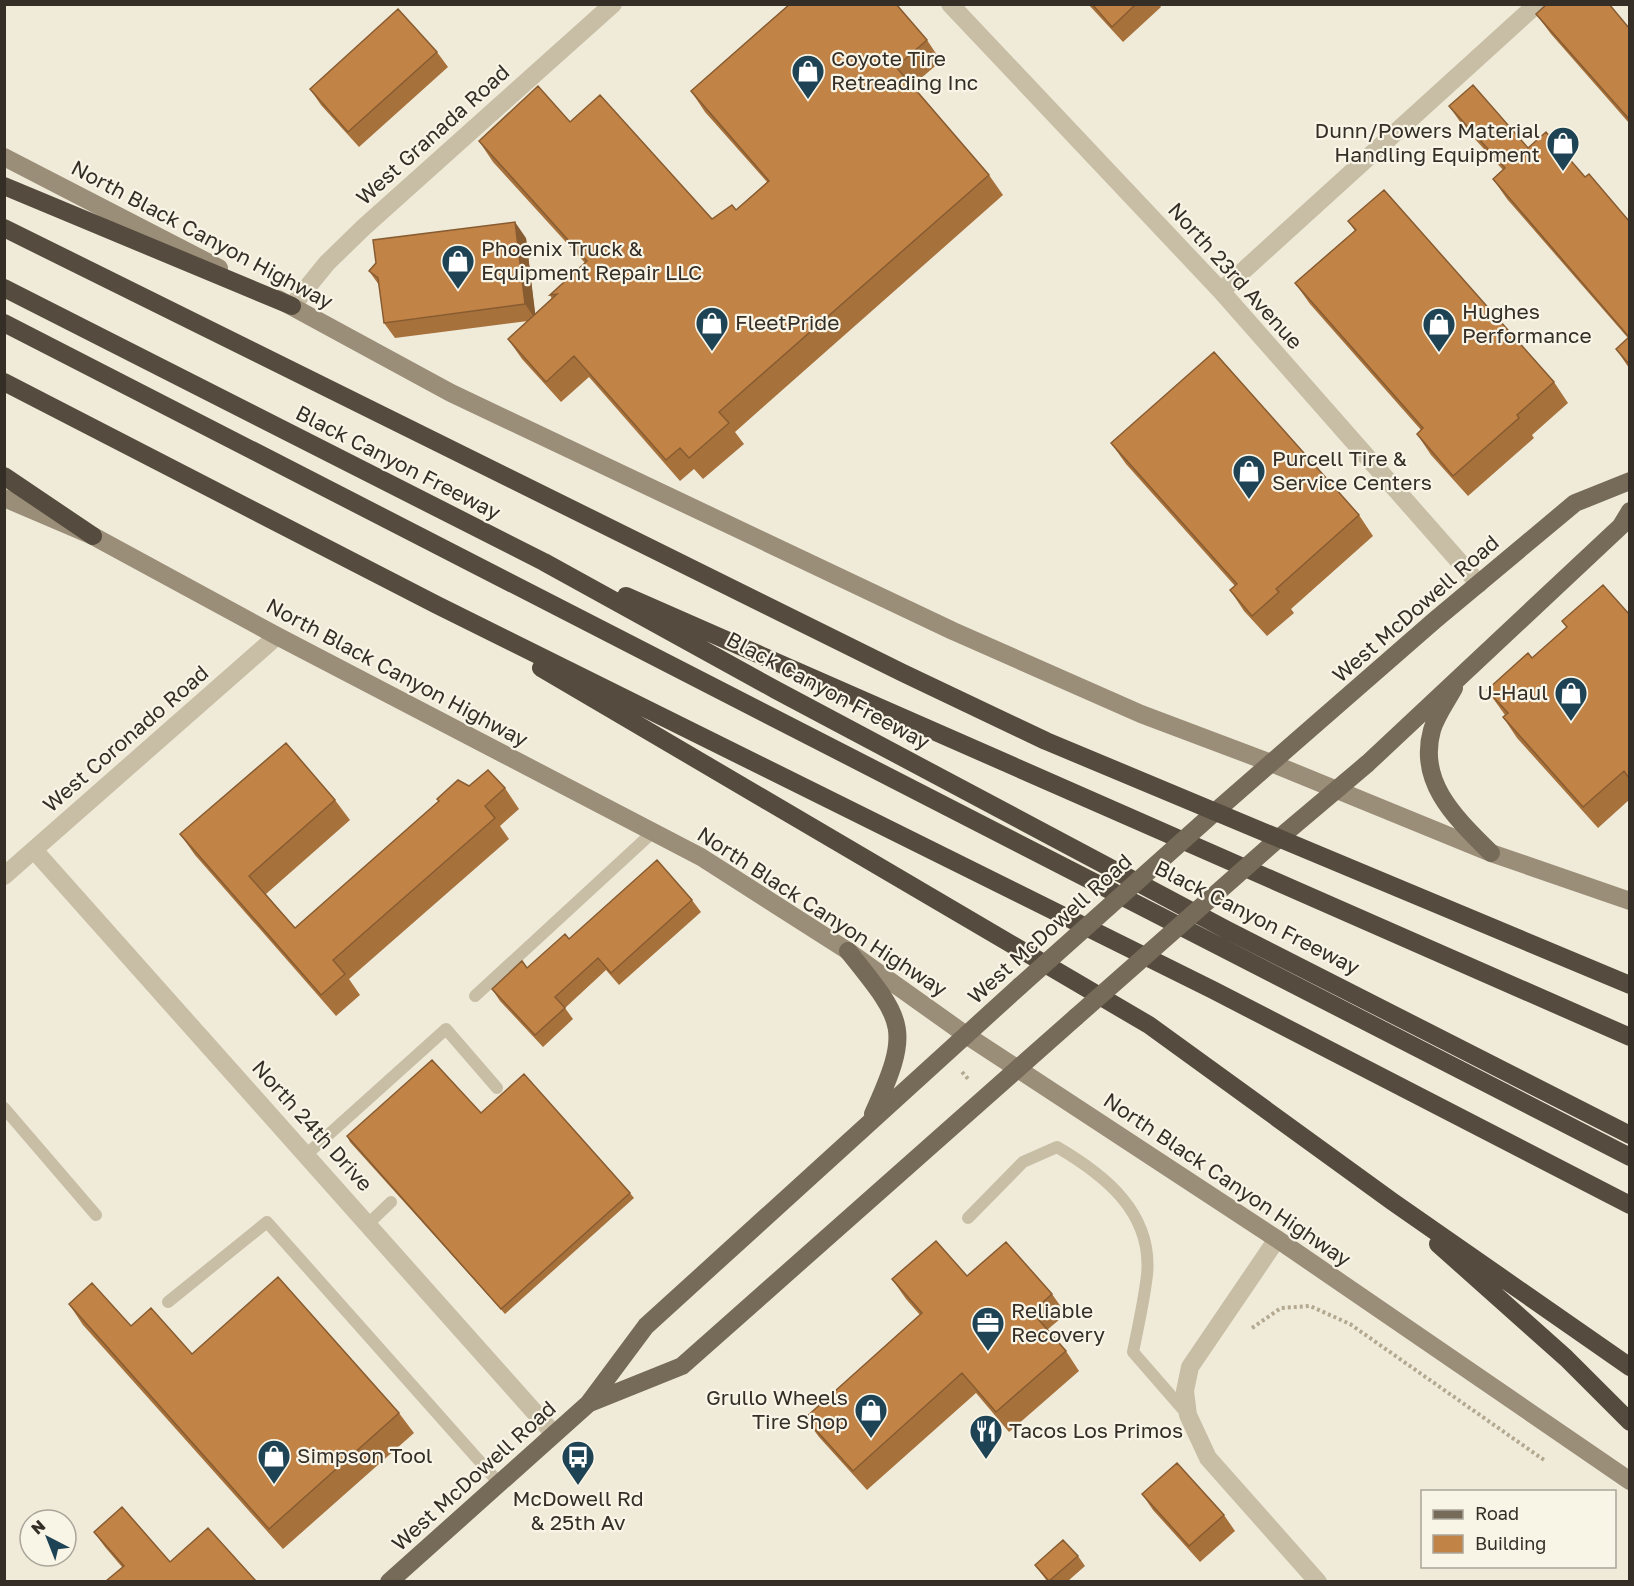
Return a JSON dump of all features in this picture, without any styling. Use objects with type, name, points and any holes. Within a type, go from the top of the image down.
[{"type":"highway","points":[[4,186],[292,306]]},
{"type":"highway","points":[[4,228],[892,668],[1046,741],[1629,985]]},
{"type":"highway","name":"Black Canyon Freeway","points":[[4,288],[544,562],[776,690],[1227,930],[1629,1135]]},
{"type":"highway","points":[[4,323],[1629,1157]]},
{"type":"highway","points":[[4,382],[437,605],[1213,990],[1629,1205]]},
{"type":"highway","points":[[4,476],[93,536]]},
{"type":"highway","points":[[544,562],[707,630],[1015,768],[1629,1037]]},
{"type":"highway","points":[[437,605],[633,724],[1149,1025],[1393,1202],[1629,1367]]},
{"type":"highway","points":[[1393,1202],[1566,1358],[1629,1422]]},
{"type":"main road","name":"North Black Canyon Highway","points":[[4,157],[292,306],[451,393],[953,631],[1141,714],[1271,763],[1491,853],[1629,901]]},
{"type":"main road","name":"West McDowell Road","points":[[389,1581],[588,1404],[646,1326],[1216,811],[1575,503],[1629,481]]},
{"type":"main road","name":"North Black Canyon Highway","points":[[4,498],[93,536],[277,636],[701,857],[848,951],[966,1035],[1277,1239],[1629,1481]]},
{"type":"main road","name":"West McDowell Road","points":[[588,1404],[682,1366],[1278,839],[1337,790],[1621,526],[1629,511]]},
{"type":"main road","points":[[1461,675],[1432,728],[1428,762],[1430,774],[1445,804],[1491,853]]},
{"type":"main road","points":[[848,951],[884,997],[898,1030],[895,1062],[869,1123]]},
{"type":"street","name":"West Granada Road","points":[[292,306],[327,263],[364,227],[613,4]]},
{"type":"street","name":"North 23rd Avenue","points":[[950,4],[1221,291],[1479,584]]},
{"type":"street","points":[[1221,291],[1537,4]]},
{"type":"street","name":"West Coronado Road","points":[[4,876],[277,636]]},
{"type":"street","name":"North 24th Drive","points":[[34,850],[554,1434]]},
{"type":"street","points":[[1277,1239],[1190,1367],[1185,1391],[1188,1415],[1208,1458],[1318,1581]]},
{"type":"lane","points":[[475,996],[653,832]]},
{"type":"lane","points":[[307,1154],[446,1029],[497,1088]]},
{"type":"lane","points":[[4,1108],[96,1215]]},
{"type":"lane","points":[[968,1218],[1023,1162],[1057,1147],[1093,1168],[1132,1210],[1144,1237],[1147,1273],[1134,1352],[1188,1415]]},
{"type":"lane","points":[[368,1224],[391,1202]]},
{"type":"lane","points":[[168,1302],[267,1222],[499,1483]]},
{"type":"path","points":[[962,1072],[970,1081]]},
{"type":"path","points":[[1252,1328],[1281,1308],[1311,1306],[1350,1324],[1544,1460]]},
{"type":"building","points":[[790,4],[896,4],[927,40],[896,67],[989,175],[719,412],[729,423],[689,458],[680,448],[666,460],[574,356],[546,382],[508,339],[557,294],[550,295],[587,261],[479,141],[538,86],[570,122],[600,95],[712,219],[732,205],[736,210],[769,181],[691,91]]},
{"type":"building","points":[[1092,4],[1136,4],[1112,27]]},
{"type":"building","points":[[1547,4],[1609,4],[1629,28],[1629,119],[1536,14]]},
{"type":"building","points":[[398,9],[437,52],[348,132],[310,89]]},
{"type":"building","points":[[1473,85],[1528,148],[1546,132],[1585,177],[1589,174],[1629,221],[1629,337],[1493,179],[1505,168],[1449,106]]},
{"type":"building","name":"Hughes Performance","points":[[1384,190],[1554,382],[1517,415],[1519,418],[1453,476],[1417,434],[1423,428],[1295,283],[1356,230],[1348,221]]},
{"type":"building","name":"Phoenix Truck & Equipment Repair LLC","points":[[515,222],[525,304],[384,323],[378,278],[369,271],[376,263],[373,240]]},
{"type":"building","points":[[1629,337],[1629,364],[1616,349]]},
{"type":"building","name":"Purcell Tire & Service Centers","points":[[1214,352],[1359,515],[1276,589],[1279,592],[1252,616],[1230,590],[1237,584],[1111,443]]},
{"type":"building","name":"U-Haul","points":[[1603,585],[1629,614],[1629,778],[1624,771],[1583,807],[1503,717],[1508,713],[1487,690],[1528,653],[1532,658],[1567,627],[1562,621]]},
{"type":"building","points":[[286,743],[335,800],[249,876],[295,928],[439,801],[437,799],[458,780],[469,786],[488,770],[505,788],[485,806],[495,818],[333,960],[345,974],[321,995],[180,834]]},
{"type":"building","points":[[657,860],[692,900],[611,973],[598,958],[555,997],[565,1008],[535,1035],[492,989],[522,961],[527,968],[565,934],[569,939]]},
{"type":"building","points":[[432,1060],[481,1113],[524,1074],[630,1193],[501,1309],[347,1136]]},
{"type":"building","points":[[936,1241],[967,1276],[1006,1242],[1052,1294],[1032,1312],[1066,1351],[996,1412],[962,1373],[853,1471],[805,1418],[922,1313],[892,1279]]},
{"type":"building","points":[[278,1277],[399,1413],[269,1529],[69,1304],[92,1283],[131,1326],[151,1308],[192,1354]]},
{"type":"building","points":[[1177,1463],[1224,1515],[1189,1546],[1142,1494]]},
{"type":"building","points":[[122,1507],[170,1562],[208,1528],[256,1581],[106,1581],[124,1566],[94,1532]]},
{"type":"building","points":[[1063,1540],[1078,1556],[1049,1581],[1035,1565]]},
{"type":"place","name":"Coyote Tire Retreading Inc","points":[[808,100]]},
{"type":"place","name":"Dunn/Powers Material Handling Equipment","points":[[1563,172]]},
{"type":"place","name":"Phoenix Truck & Equipment Repair LLC","points":[[458,290]]},
{"type":"place","name":"FleetPride","points":[[712,352]]},
{"type":"place","name":"Hughes Performance","points":[[1439,353]]},
{"type":"place","name":"Purcell Tire & Service Centers","points":[[1249,500]]},
{"type":"place","name":"U-Haul","points":[[1571,722]]},
{"type":"place","name":"Reliable Recovery","points":[[988,1352]]},
{"type":"place","name":"Grullo Wheels Tire Shop","points":[[871,1439]]},
{"type":"place","name":"Tacos Los Primos","points":[[986,1460]]},
{"type":"place","name":"Simpson Tool","points":[[274,1485]]},
{"type":"place","name":"McDowell Rd & 25th Av","points":[[578,1486]]}]
